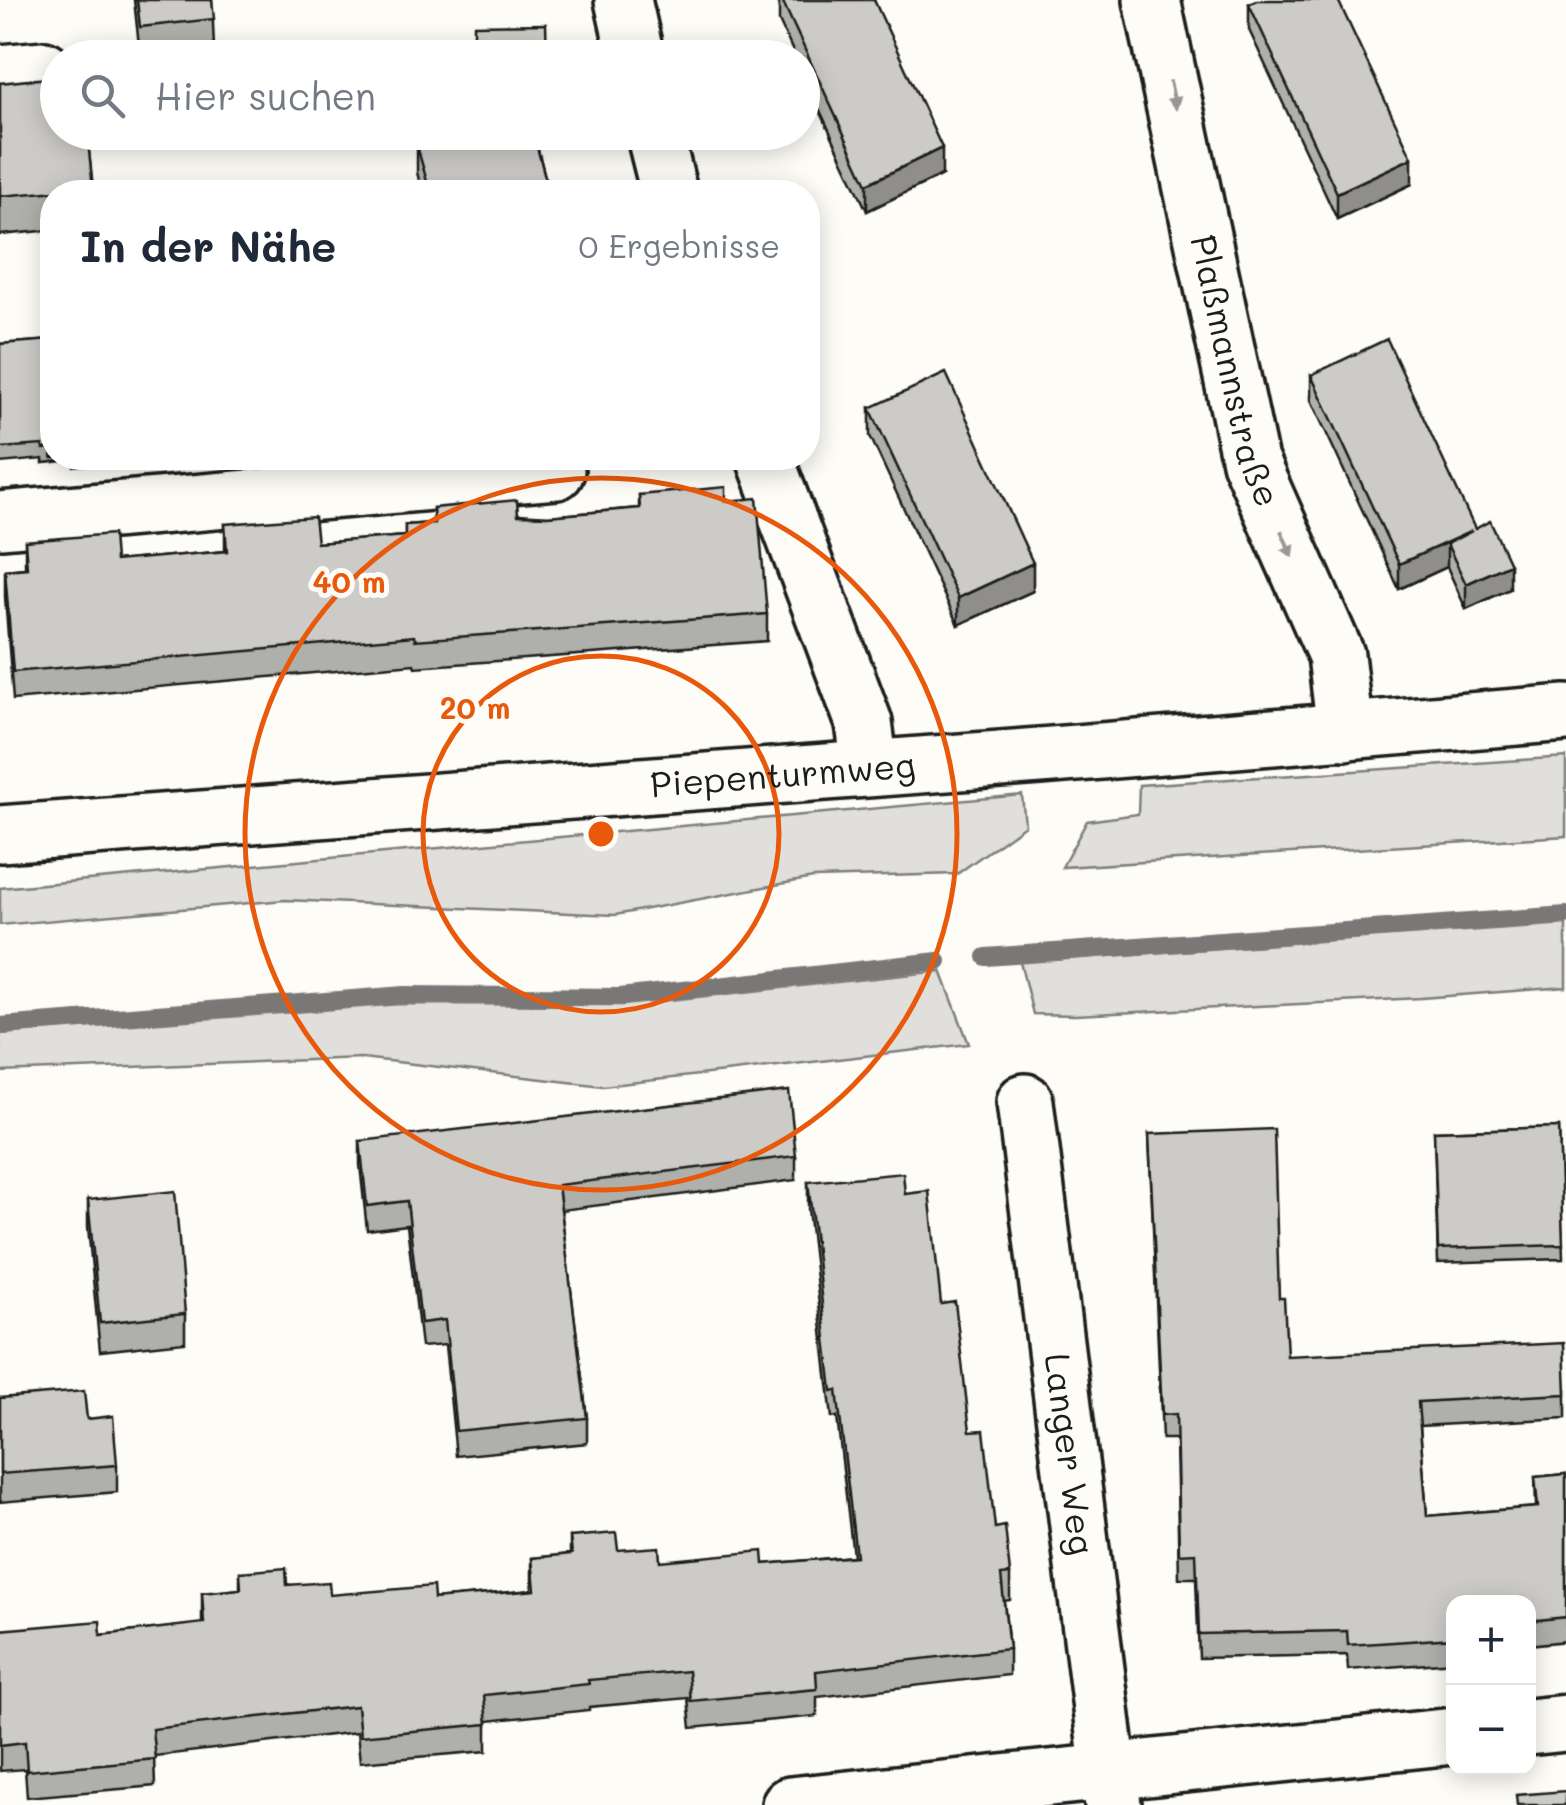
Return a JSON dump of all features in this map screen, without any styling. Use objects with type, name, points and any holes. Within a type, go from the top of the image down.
[{"type":"street","points":[[622,0],[632,40]]},
{"type":"street","name":"Plaßmannstraße","points":[[1152,0],[1250,461],[1336,655],[1344,732]]},
{"type":"street","points":[[658,150],[666,180]]},
{"type":"street","points":[[770,470],[864,722],[870,768]]},
{"type":"street","points":[[0,520],[556,471]]},
{"type":"street","name":"Piepenturmweg","points":[[0,834],[1566,712]]},
{"type":"street","name":"Langer Weg","points":[[1025,1102],[1111,1789]]},
{"type":"street","points":[[1536,1726],[1566,1723]]},
{"type":"street","points":[[790,1805],[1111,1789],[1446,1737]]},
{"type":"shaded area","points":[[1566,757],[1566,836],[1062,867],[1087,821],[1138,814],[1139,785]]},
{"type":"shaded area","points":[[1022,795],[1025,825],[957,874],[813,878],[615,915],[285,900],[0,925],[0,888]]},
{"type":"shaded area","points":[[1566,924],[1566,987],[1421,998],[1033,1014],[1020,962]]},
{"type":"shaded area","points":[[941,971],[969,1044],[603,1086],[362,1058],[0,1072],[0,1034],[401,1004],[622,1005]]},
{"type":"building","points":[[137,0],[212,0],[214,19],[140,27]]},
{"type":"building","points":[[782,0],[874,0],[942,148],[867,184],[820,82],[820,40],[800,40]]},
{"type":"building","points":[[1257,0],[1338,0],[1412,158],[1337,193],[1249,4]]},
{"type":"building","points":[[546,24],[546,40],[474,40],[474,25]]},
{"type":"building","points":[[40,79],[40,150],[89,150],[92,180],[40,180],[40,193],[0,196],[0,83]]},
{"type":"building","points":[[418,150],[538,150],[546,180],[427,180]]},
{"type":"building","points":[[1387,339],[1475,529],[1490,521],[1510,564],[1466,584],[1447,544],[1472,531],[1399,564],[1311,375]]},
{"type":"building","points":[[40,341],[40,445],[0,448],[0,344]]},
{"type":"building","points":[[946,373],[1033,563],[958,598],[870,408]]},
{"type":"building","points":[[726,487],[726,501],[757,498],[767,614],[415,640],[414,636],[13,672],[5,570],[27,568],[25,541],[113,534],[115,561],[227,551],[225,524],[314,517],[317,543],[405,536],[405,525],[434,523],[433,508],[517,500],[518,515],[548,516],[640,508],[639,495]]},
{"type":"building","points":[[789,1091],[796,1156],[558,1185],[587,1418],[456,1431],[445,1320],[421,1323],[407,1201],[367,1206],[360,1141]]},
{"type":"building","points":[[1559,1127],[1563,1245],[1438,1249],[1434,1131]]},
{"type":"building","points":[[1274,1129],[1279,1298],[1284,1298],[1287,1356],[1564,1343],[1566,1394],[1418,1402],[1427,1516],[1538,1507],[1535,1477],[1566,1474],[1566,1617],[1536,1620],[1536,1595],[1446,1595],[1446,1639],[1348,1645],[1347,1631],[1199,1634],[1196,1553],[1179,1554],[1176,1414],[1162,1415],[1149,1134]]},
{"type":"building","points":[[903,1173],[905,1194],[929,1191],[941,1304],[955,1302],[970,1431],[984,1430],[995,1528],[1005,1526],[1010,1574],[1001,1575],[1009,1649],[816,1671],[817,1689],[691,1701],[688,1671],[588,1680],[589,1684],[484,1695],[487,1724],[360,1736],[357,1706],[152,1729],[155,1759],[27,1771],[25,1742],[0,1745],[0,1630],[100,1621],[101,1635],[204,1623],[202,1593],[241,1589],[240,1572],[286,1568],[287,1585],[329,1582],[330,1595],[433,1586],[434,1599],[535,1590],[532,1558],[572,1554],[570,1537],[616,1533],[618,1550],[659,1547],[660,1561],[763,1551],[764,1564],[856,1556],[808,1182]]},
{"type":"building","points":[[175,1191],[185,1314],[100,1323],[88,1200]]},
{"type":"building","points":[[84,1391],[87,1419],[113,1416],[117,1465],[0,1474],[0,1398]]},
{"type":"building","points":[[1566,1791],[1566,1805],[1517,1805],[1516,1795]]},
{"type":"waterway","points":[[986,957],[1566,915]]},
{"type":"waterway","points":[[0,1026],[405,995],[620,997],[938,961]]}]
